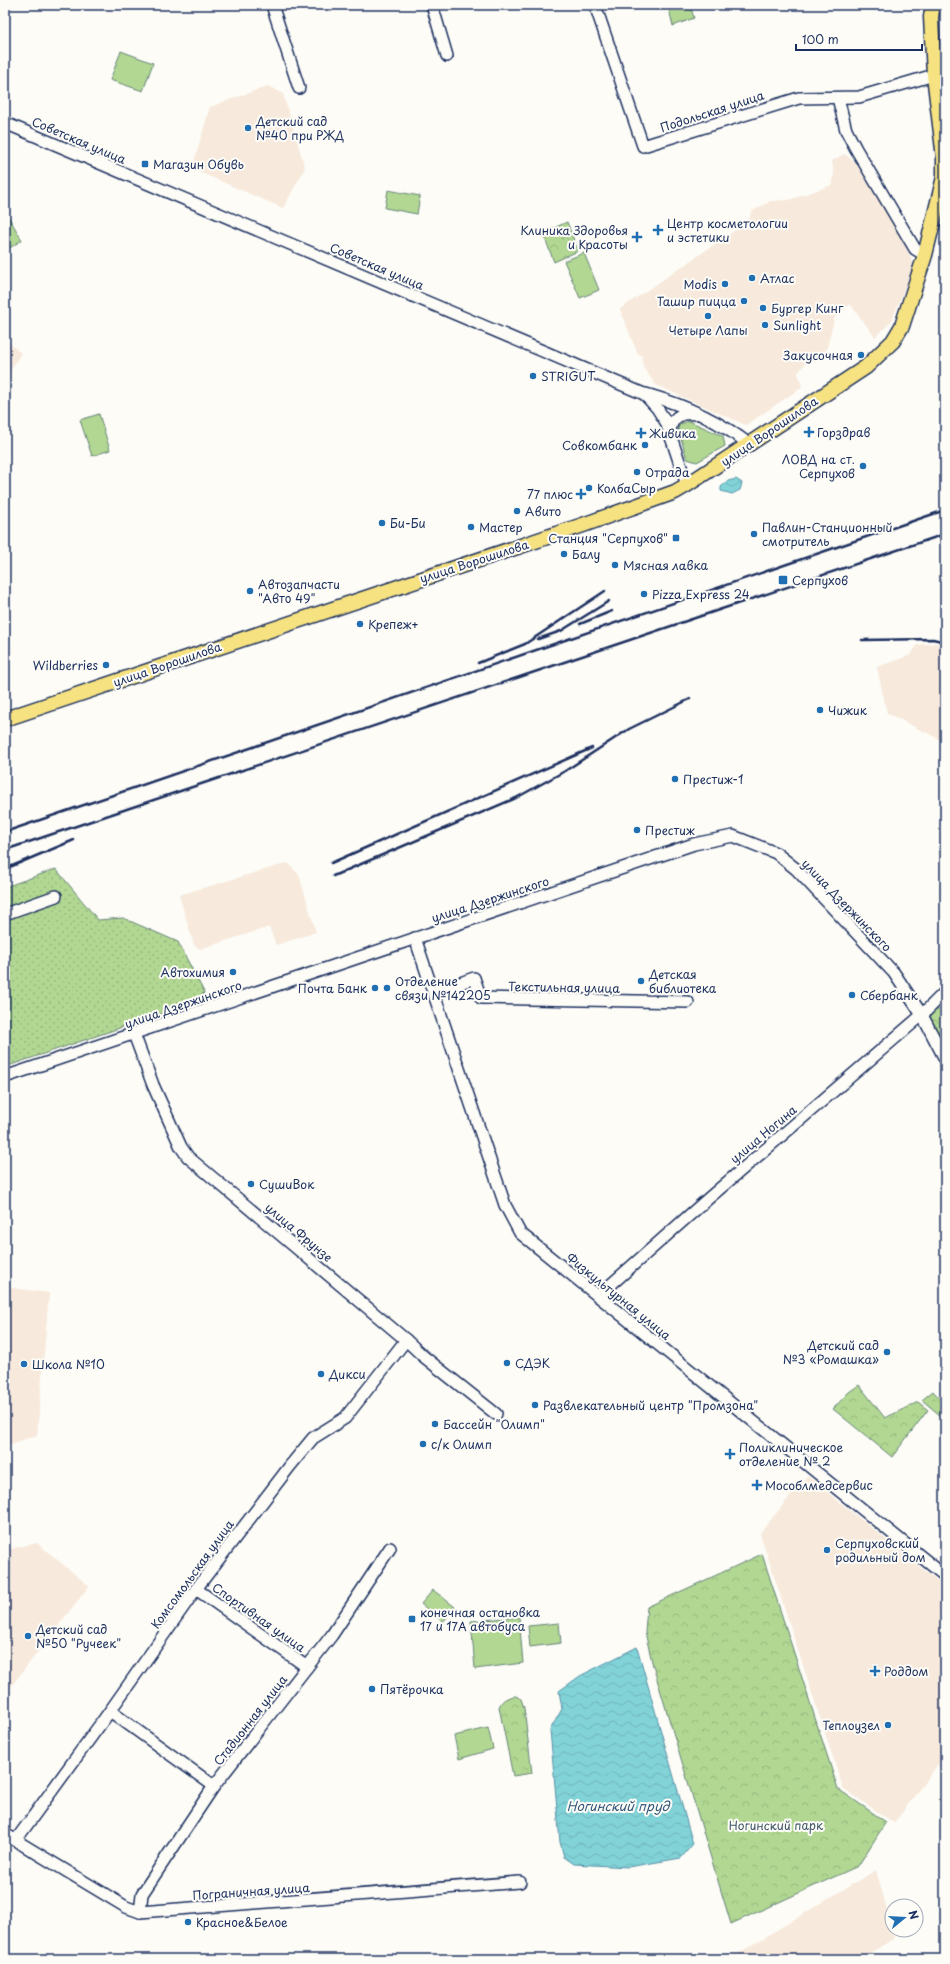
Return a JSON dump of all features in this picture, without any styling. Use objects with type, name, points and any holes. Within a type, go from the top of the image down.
[{"type":"main road","name":"улица Ворошилова","points":[[5,719],[583,525],[675,492],[750,445],[866,367],[892,341],[902,326],[925,255],[944,177],[944,158],[934,75],[931,18],[932,5]]},
{"type":"street","points":[[272,5],[299,88]]},
{"type":"street","points":[[432,5],[447,56]]},
{"type":"street","name":"Подольская улица","points":[[595,5],[643,146],[799,98],[859,97],[934,75]]},
{"type":"street","points":[[838,98],[846,130],[856,149],[915,249],[925,255]]},
{"type":"street","name":"Советская улица","points":[[5,123],[644,394],[662,415],[688,485]]},
{"type":"street","points":[[644,394],[701,415],[722,425],[750,445]]},
{"type":"street","points":[[670,434],[671,424],[680,414],[701,415]]},
{"type":"street","name":"улица Дзержинского","points":[[5,1077],[694,844],[733,836],[776,853],[796,869],[894,973],[922,1015]]},
{"type":"street","points":[[5,914],[56,896]]},
{"type":"street","name":"Физкультурная улица","points":[[415,938],[505,1205],[520,1233],[945,1576]]},
{"type":"street","name":"Текстильная улица","points":[[433,993],[474,978],[481,998],[688,1002]]},
{"type":"street","name":"улица Ногина","points":[[598,1296],[710,1197],[922,1015],[945,992]]},
{"type":"street","points":[[922,1015],[945,1059]]},
{"type":"street","name":"улица Фрунзе","points":[[134,1034],[153,1085],[181,1147],[188,1157],[406,1340],[422,1356],[496,1414]]},
{"type":"street","name":"Комсомольская улица","points":[[16,1840],[110,1711],[196,1589],[314,1438],[345,1418],[406,1340]]},
{"type":"street","name":"Стадионная улица","points":[[140,1912],[142,1894],[214,1786],[351,1609],[390,1548]]},
{"type":"street","name":"Спортивная улица","points":[[196,1589],[307,1667]]},
{"type":"street","points":[[110,1711],[214,1786]]},
{"type":"street","name":"Пограничная улица","points":[[5,1834],[126,1907],[140,1912],[520,1882]]},
{"type":"shaded area","name":"Детский сад №40 при РЖД","points":[[268,86],[283,94],[305,168],[283,208],[192,169],[210,107]]},
{"type":"shaded area","points":[[844,154],[855,162],[905,244],[912,261],[913,268],[891,322],[875,337],[850,304],[835,316],[825,355],[821,353],[807,361],[798,373],[802,387],[746,425],[656,385],[643,367],[642,356],[637,352],[620,309],[749,221],[751,212],[771,201],[789,200],[832,185],[834,174],[832,161]]},
{"type":"shaded area","points":[[5,340],[21,353],[5,380]]},
{"type":"shaded area","points":[[936,643],[945,648],[945,742],[887,713],[877,667],[911,655],[917,645]]},
{"type":"shaded area","points":[[288,863],[299,875],[316,932],[276,945],[269,927],[200,949],[194,945],[179,895]]},
{"type":"shaded area","name":"Школа №10","points":[[5,1287],[49,1293],[37,1435],[5,1446]]},
{"type":"shaded area","name":"Роддом","points":[[807,1476],[945,1587],[945,1755],[894,1823],[843,1788],[760,1533]]},
{"type":"shaded area","name":"Детский сад №50 \"Ручеек\"","points":[[37,1543],[89,1586],[9,1689],[5,1686],[5,1550]]},
{"type":"shaded area","points":[[876,1870],[884,1899],[884,1938],[895,1938],[860,1959],[729,1959]]},
{"type":"green space","points":[[668,5],[690,5],[694,18],[673,26]]},
{"type":"green space","points":[[121,51],[153,63],[143,91],[110,80]]},
{"type":"green space","points":[[388,190],[420,196],[417,214],[385,208]]},
{"type":"green space","points":[[5,211],[22,240],[8,249],[5,244]]},
{"type":"green space","points":[[567,222],[578,251],[554,262],[543,233]]},
{"type":"green space","points":[[584,253],[599,290],[580,298],[564,261]]},
{"type":"green space","points":[[99,414],[110,450],[92,456],[80,420]]},
{"type":"green space","points":[[689,421],[723,436],[725,446],[697,462],[687,459],[678,428],[680,424]]},
{"type":"green space","points":[[56,869],[98,920],[123,918],[178,942],[204,992],[202,1000],[5,1067],[5,887]]},
{"type":"green space","points":[[945,1009],[945,1056],[922,1012]]},
{"type":"green space","points":[[859,1385],[885,1418],[918,1402],[928,1410],[892,1457],[833,1409],[849,1392]]},
{"type":"green space","points":[[933,1391],[942,1401],[945,1398],[945,1412],[941,1416],[922,1400]]},
{"type":"green space","name":"Ногинский парк","points":[[762,1554],[838,1789],[886,1822],[858,1866],[731,1924],[653,1666],[645,1632],[647,1607]]},
{"type":"green space","points":[[433,1590],[455,1607],[443,1622],[421,1604]]},
{"type":"green space","points":[[519,1617],[523,1663],[475,1669],[471,1621]]},
{"type":"green space","points":[[559,1623],[561,1643],[530,1647],[528,1626]]},
{"type":"green space","points":[[516,1696],[521,1699],[524,1708],[532,1773],[513,1776],[499,1707],[506,1699]]},
{"type":"green space","points":[[488,1728],[493,1749],[459,1759],[454,1736]]},
{"type":"water","points":[[736,479],[742,483],[740,490],[732,494],[721,491],[721,487],[728,481]]},
{"type":"water","name":"Ногинский пруд","points":[[637,1647],[693,1844],[681,1858],[628,1867],[574,1864],[564,1857],[560,1842],[550,1730],[562,1709],[559,1691],[580,1676]]},
{"type":"railway","points":[[5,832],[945,510]]},
{"type":"railway","points":[[5,850],[945,534]]},
{"type":"railway","points":[[478,663],[525,644],[605,591]]},
{"type":"railway","points":[[538,639],[561,631],[609,601]]},
{"type":"railway","points":[[580,624],[612,611]]},
{"type":"railway","points":[[862,640],[933,639],[945,642]]},
{"type":"railway","points":[[333,876],[516,798],[565,771],[629,729],[690,699]]},
{"type":"railway","points":[[331,863],[592,748]]},
{"type":"railway","points":[[5,869],[74,840]]},
{"type":"place","name":"Детский сад №40 при РЖД","points":[[248,128]]},
{"type":"place","name":"Магазин Обувь","points":[[145,164]]},
{"type":"place","name":"Центр косметологии и эстетики","points":[[658,230]]},
{"type":"place","name":"Клиника Здоровья и Красоты","points":[[637,237]]},
{"type":"place","name":"Атлас","points":[[752,278]]},
{"type":"place","name":"Modis","points":[[725,284]]},
{"type":"place","name":"Ташир пицца","points":[[744,301]]},
{"type":"place","name":"Бургер Кинг","points":[[763,308]]},
{"type":"place","name":"Четыре Лапы","points":[[708,316]]},
{"type":"place","name":"Sunlight","points":[[765,325]]},
{"type":"place","name":"Закусочная","points":[[861,355]]},
{"type":"place","name":"STRIGUT","points":[[533,376]]},
{"type":"place","name":"Горздрав","points":[[809,432]]},
{"type":"place","name":"Живика","points":[[641,433]]},
{"type":"place","name":"Совкомбанк","points":[[645,445]]},
{"type":"place","name":"ЛОВД на ст. Серпухов","points":[[863,466]]},
{"type":"place","name":"Отрада","points":[[637,472]]},
{"type":"place","name":"КолбаСыр","points":[[589,488]]},
{"type":"place","name":"77 плюс","points":[[581,494]]},
{"type":"place","name":"Авито","points":[[517,511]]},
{"type":"place","name":"Би-Би","points":[[382,523]]},
{"type":"place","name":"Мастер","points":[[471,527]]},
{"type":"place","name":"Павлин-Станционный смотритель","points":[[754,534]]},
{"type":"place","name":"Станция \"Серпухов\"","points":[[676,538]]},
{"type":"place","name":"Балу","points":[[564,554]]},
{"type":"place","name":"Мясная лавка","points":[[615,565]]},
{"type":"place","name":"Серпухов","points":[[783,580]]},
{"type":"place","name":"Автозапчасти \"Авто 49\"","points":[[250,591]]},
{"type":"place","name":"Pizza Express 24","points":[[644,594]]},
{"type":"place","name":"Крепеж+","points":[[360,624]]},
{"type":"place","name":"Wildberries","points":[[106,665]]},
{"type":"place","name":"Чижик","points":[[820,710]]},
{"type":"place","name":"Престиж-1","points":[[675,779]]},
{"type":"place","name":"Престиж","points":[[637,830]]},
{"type":"place","name":"Автохимия","points":[[233,972]]},
{"type":"place","name":"Детская библиотека","points":[[641,981]]},
{"type":"place","name":"Почта Банк","points":[[375,988]]},
{"type":"place","name":"Отделение связи №142205","points":[[387,988]]},
{"type":"place","name":"Сбербанк","points":[[852,995]]},
{"type":"place","name":"СушиВок","points":[[251,1184]]},
{"type":"place","name":"Детский сад №3 «Ромашка»","points":[[887,1352]]},
{"type":"place","name":"СДЭК","points":[[507,1363]]},
{"type":"place","name":"Школа №10","points":[[24,1364]]},
{"type":"place","name":"Дикси","points":[[321,1374]]},
{"type":"place","name":"Развлекательный центр \"Промзона\"","points":[[535,1405]]},
{"type":"place","name":"Бассейн \"Олимп\"","points":[[435,1424]]},
{"type":"place","name":"с/к Олимп","points":[[423,1444]]},
{"type":"place","name":"Поликлиническое отделение № 2","points":[[730,1454]]},
{"type":"place","name":"Мособлмедсервис","points":[[757,1485]]},
{"type":"place","name":"Серпуховский родильный дом","points":[[827,1550]]},
{"type":"place","name":"конечная остановка 17 и 17А автобуса","points":[[412,1619]]},
{"type":"place","name":"Детский сад №50 \"Ручеек\"","points":[[28,1636]]},
{"type":"place","name":"Роддом","points":[[875,1671]]},
{"type":"place","name":"Пятёрочка","points":[[372,1689]]},
{"type":"place","name":"Теплоузел","points":[[888,1725]]},
{"type":"place","name":"Красное&Белое","points":[[188,1922]]}]
